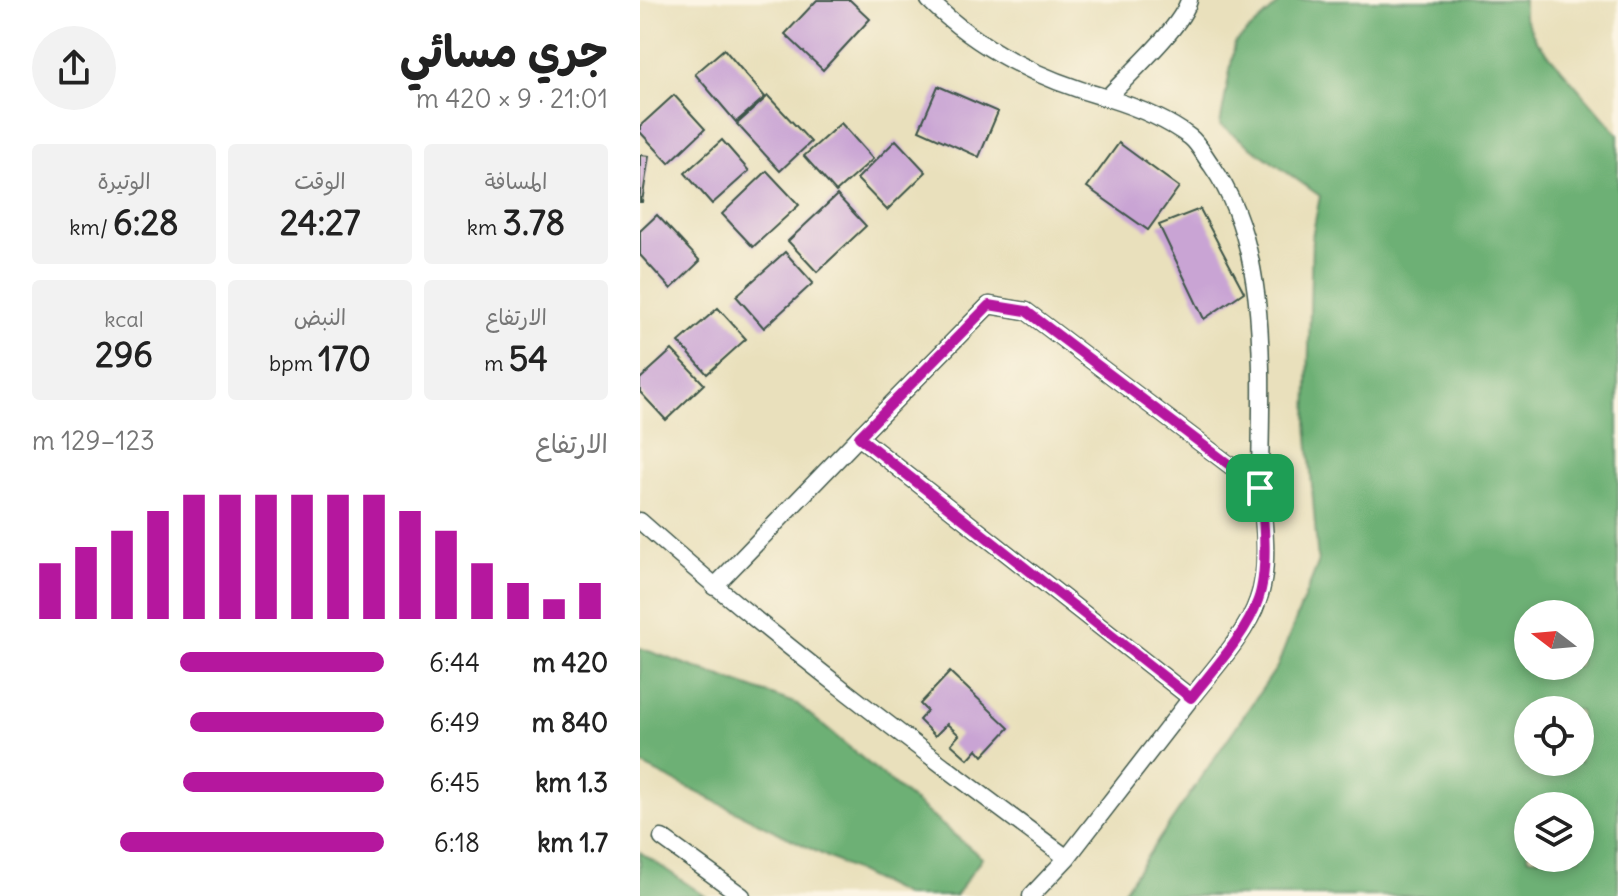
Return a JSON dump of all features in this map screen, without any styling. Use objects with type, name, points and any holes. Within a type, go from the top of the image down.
[{"type":"street","points":[[929,0],[982,45],[1014,63],[1062,86],[1134,106],[1192,139],[1227,187],[1239,216],[1260,307],[1260,488],[1266,541],[1259,599],[1233,645],[1067,858],[1031,896]]},
{"type":"street","points":[[1107,98],[1176,24],[1189,0]]},
{"type":"street","points":[[714,587],[989,305],[1026,311],[1260,488]]},
{"type":"street","points":[[859,437],[1191,698]]},
{"type":"street","points":[[640,521],[714,587],[882,721],[1067,858]]},
{"type":"street","points":[[662,838],[742,896]]},
{"type":"green space","points":[[1283,0],[1524,0],[1524,17],[1537,41],[1618,134],[1618,896],[1120,896],[1277,667],[1318,563],[1307,423],[1312,237],[1320,196],[1220,125],[1235,43]]},
{"type":"green space","points":[[640,648],[797,704],[982,858],[955,896],[906,896],[640,764]]},
{"type":"green space","points":[[640,852],[705,896],[640,896]]},
{"type":"building","points":[[817,0],[850,0],[870,19],[823,70],[785,34]]},
{"type":"building","points":[[724,49],[765,97],[736,122],[695,74]]},
{"type":"building","points":[[938,86],[998,112],[979,157],[919,130]]},
{"type":"building","points":[[674,95],[705,129],[669,163],[640,132],[640,126]]},
{"type":"building","points":[[768,96],[811,142],[780,171],[737,124]]},
{"type":"building","points":[[841,123],[873,159],[836,192],[804,156]]},
{"type":"building","points":[[722,140],[749,171],[712,204],[685,173]]},
{"type":"building","points":[[896,140],[926,172],[887,210],[857,179]]},
{"type":"building","points":[[1119,143],[1179,187],[1148,230],[1087,187]]},
{"type":"building","points":[[640,155],[649,156],[642,202],[640,202]]},
{"type":"building","points":[[767,171],[799,205],[753,247],[722,214]]},
{"type":"building","points":[[837,195],[866,226],[817,272],[788,241]]},
{"type":"building","points":[[1200,209],[1244,292],[1204,319],[1159,225]]},
{"type":"building","points":[[657,215],[700,261],[671,289],[640,255],[640,231]]},
{"type":"building","points":[[785,252],[813,283],[764,328],[736,296]]},
{"type":"building","points":[[718,308],[746,339],[707,374],[679,342]]},
{"type":"building","points":[[672,350],[704,384],[666,420],[640,392],[640,379]]},
{"type":"building","points":[[950,672],[1009,728],[983,756],[977,749],[968,759],[951,744],[959,735],[947,724],[935,736],[919,720],[927,711],[920,704]]},
{"type":"route","points":[[989,305],[1026,311],[1260,488],[1266,541],[1259,599],[1233,645],[1191,698],[859,437],[989,305]]}]
